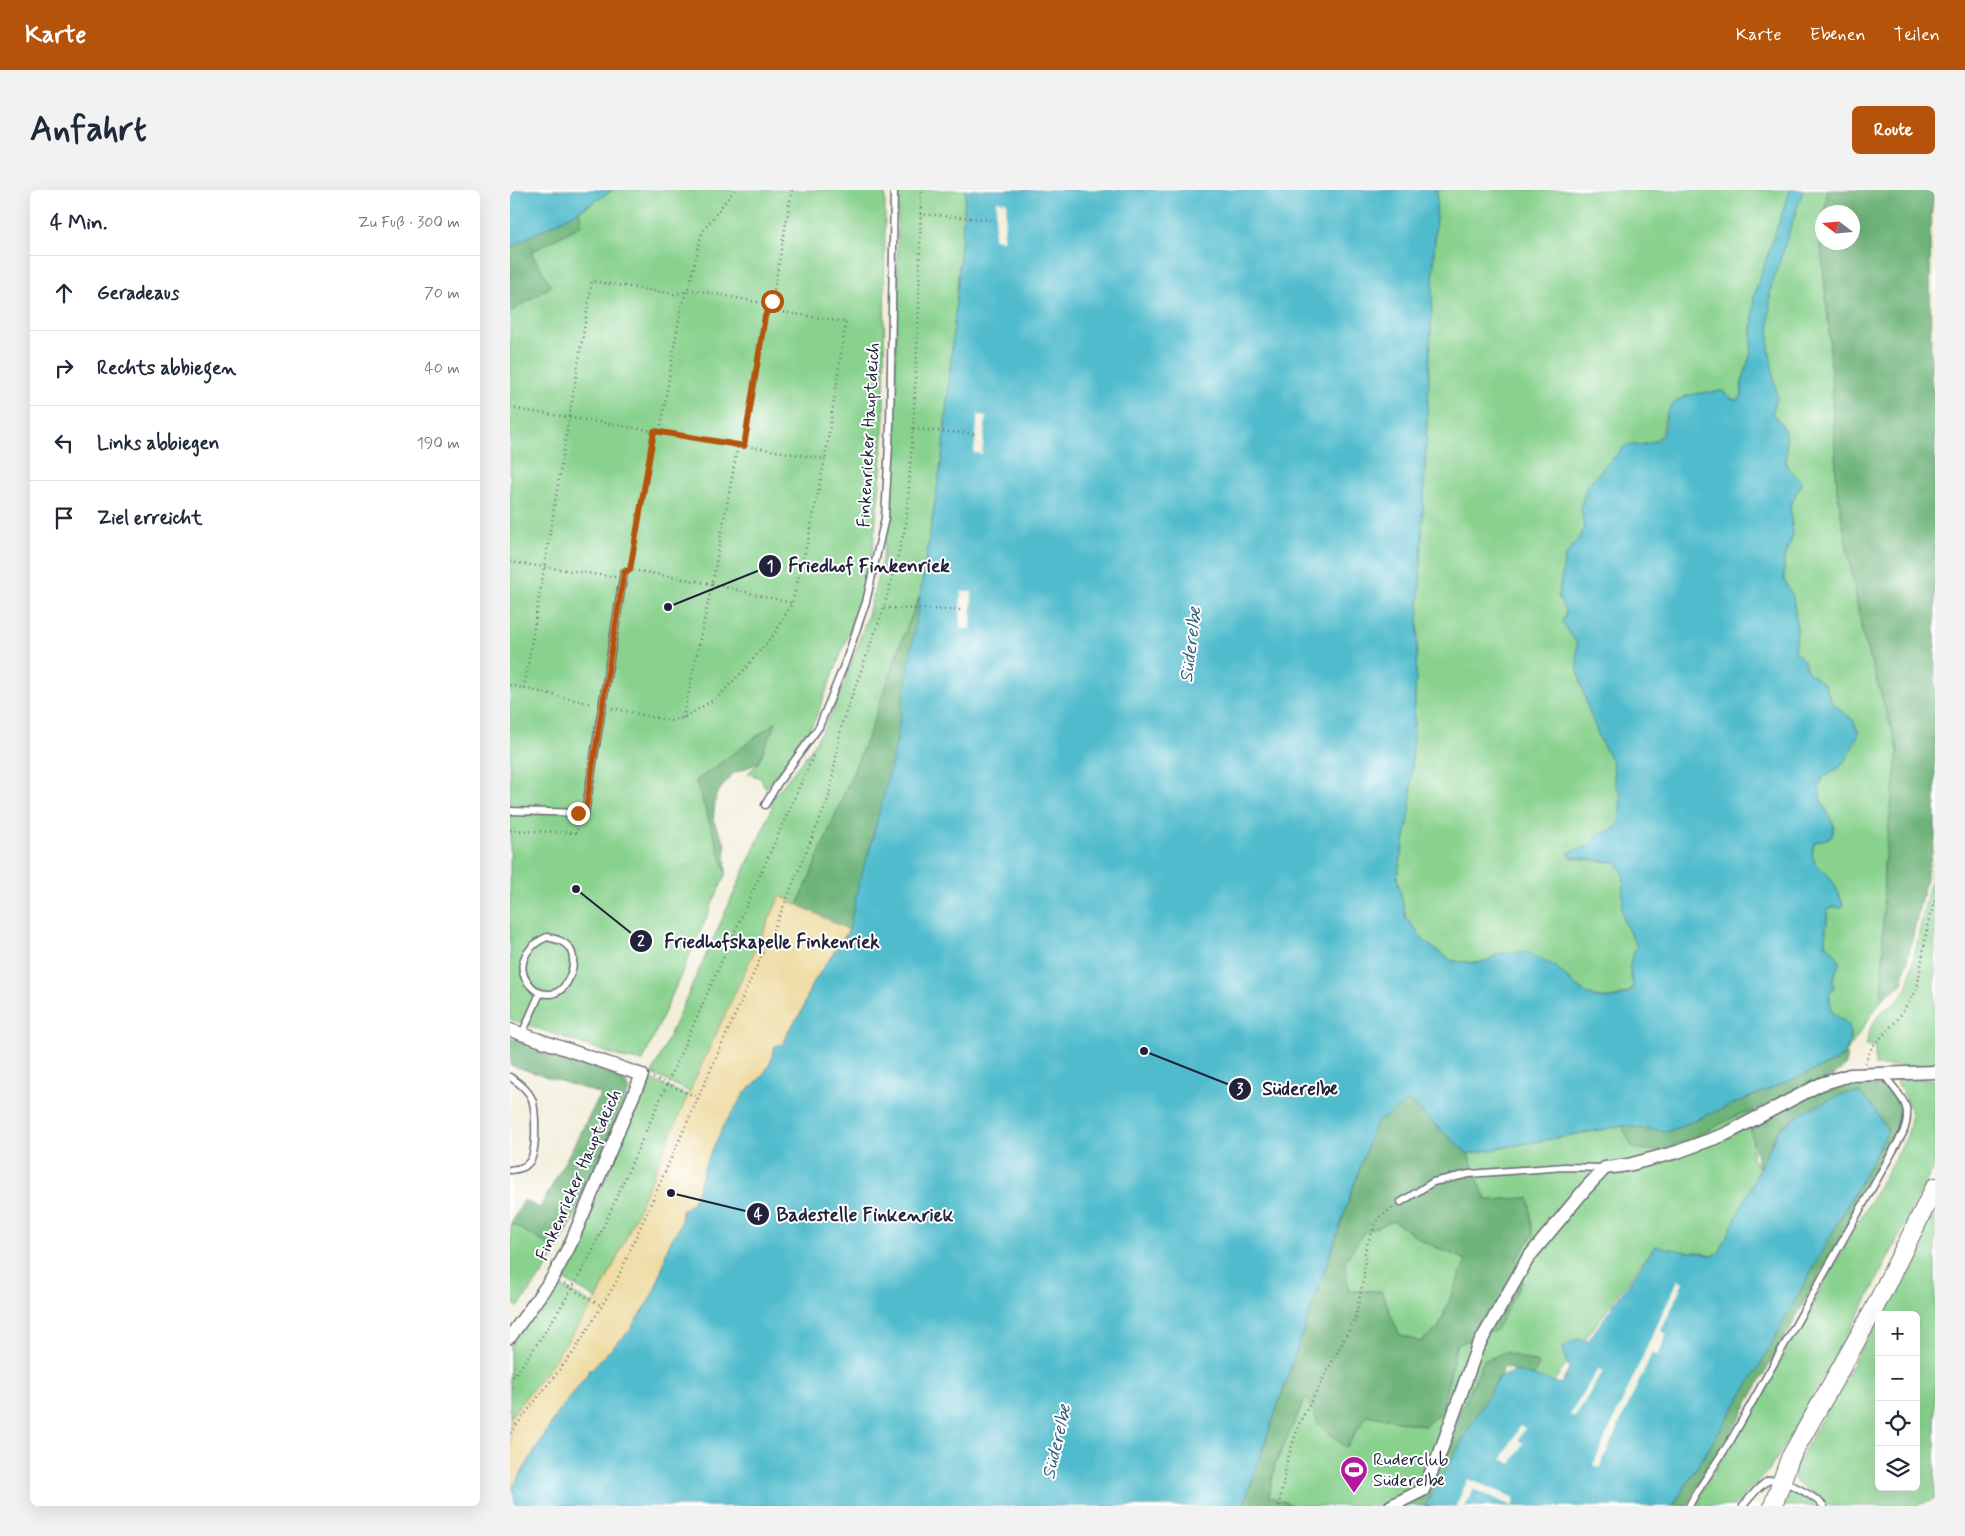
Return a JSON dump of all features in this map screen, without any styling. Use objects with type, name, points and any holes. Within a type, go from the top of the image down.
[{"type":"street","points":[[516,1032],[646,1076]]},
{"type":"street","points":[[1391,1506],[1423,1490],[1440,1453],[1477,1348],[1528,1258],[1605,1168],[1628,1165],[1678,1152],[1726,1134],[1821,1084],[1850,1075],[1935,1072]]},
{"type":"street","name":"Finkenrieker Hauptdeich","points":[[510,1337],[553,1277],[570,1245],[646,1076]]},
{"type":"street","points":[[1773,1506],[1790,1458],[1872,1313],[1935,1187]]},
{"type":"lane","name":"Finkenrieker Hauptdeich","points":[[765,805],[778,783],[819,727],[845,663],[866,602],[885,518],[890,425],[894,190]]},
{"type":"lane","points":[[510,811],[585,814],[624,572]]},
{"type":"lane","points":[[547,937],[561,941],[566,945],[573,957],[572,966],[569,978],[557,993],[549,995],[540,993],[531,988],[526,981],[523,964],[528,950],[533,944],[547,937]]},
{"type":"lane","points":[[516,1032],[540,993]]},
{"type":"lane","points":[[1689,1506],[1694,1495],[1731,1440],[1908,1122],[1906,1104],[1884,1073]]},
{"type":"lane","points":[[510,1077],[526,1090],[532,1099],[535,1122],[532,1159],[526,1166],[510,1170]]},
{"type":"lane","points":[[1401,1202],[1432,1182],[1469,1174],[1564,1167],[1605,1168]]},
{"type":"lane","points":[[1742,1506],[1770,1480],[1781,1481],[1806,1492],[1824,1506]]},
{"type":"path","points":[[660,432],[681,307],[702,232],[734,190]]},
{"type":"path","points":[[744,446],[765,316],[772,301],[792,190]]},
{"type":"path","points":[[920,214],[996,220]]},
{"type":"path","points":[[510,685],[670,721],[683,718],[717,698],[743,670],[775,633],[792,602],[809,536],[825,459],[846,322],[768,310],[763,303],[694,290],[674,294],[592,281],[524,688]]},
{"type":"path","points":[[510,408],[825,459]]},
{"type":"path","points":[[913,429],[976,434]]},
{"type":"path","points":[[654,431],[630,570],[712,584],[792,602]]},
{"type":"path","points":[[683,718],[712,584],[738,445]]},
{"type":"path","points":[[510,562],[615,577],[624,572]]},
{"type":"path","points":[[884,608],[960,610]]},
{"type":"path","points":[[510,1381],[540,1343],[573,1289],[593,1250],[811,761],[813,752]]},
{"type":"path","points":[[510,830],[577,833],[578,813]]},
{"type":"path","points":[[1872,1047],[1898,1019],[1917,989],[1928,922],[1935,901]]},
{"type":"path","points":[[510,1433],[575,1350],[615,1284],[785,903]]},
{"type":"path","points":[[646,1076],[699,1098]]},
{"type":"path","points":[[1279,1506],[1287,1461],[1299,1424],[1356,1319],[1364,1276],[1365,1250],[1378,1218],[1401,1202]]},
{"type":"path","points":[[573,1289],[602,1306]]},
{"type":"green space","points":[[613,190],[885,190],[884,415],[881,474],[873,547],[864,589],[815,720],[804,740],[766,788],[760,778],[748,773],[758,763],[776,723],[696,781],[726,873],[643,1061],[626,1059],[510,1019],[510,312],[551,286],[531,252],[582,225],[579,211]]},
{"type":"green space","points":[[898,190],[966,190],[942,458],[920,595],[871,729],[798,905],[780,896],[690,1092],[652,1074],[767,820],[772,807],[772,799],[810,751],[824,728],[844,684],[868,615],[883,556],[894,464]]},
{"type":"green space","points":[[1437,190],[1790,190],[1754,295],[1751,352],[1742,383],[1742,395],[1738,400],[1734,400],[1722,391],[1685,396],[1664,419],[1658,438],[1647,444],[1626,445],[1587,486],[1581,507],[1585,530],[1565,557],[1566,612],[1562,623],[1577,643],[1577,653],[1601,742],[1613,762],[1615,784],[1621,795],[1620,824],[1612,830],[1597,835],[1593,844],[1568,853],[1570,857],[1616,862],[1624,874],[1624,922],[1637,946],[1630,965],[1633,985],[1631,991],[1621,995],[1605,998],[1590,995],[1576,986],[1555,967],[1534,960],[1500,953],[1487,961],[1475,963],[1452,961],[1426,943],[1406,918],[1397,877],[1410,812]]},
{"type":"green space","points":[[1803,190],[1828,190],[1825,205],[1815,205],[1815,250],[1821,250],[1829,330],[1837,492],[1863,636],[1898,750],[1884,865],[1882,999],[1846,1053],[1850,1040],[1849,1025],[1832,1012],[1829,994],[1834,987],[1833,979],[1839,962],[1834,951],[1825,944],[1827,910],[1843,904],[1833,882],[1814,861],[1813,850],[1815,842],[1832,837],[1834,825],[1821,800],[1819,788],[1823,777],[1843,763],[1859,733],[1853,720],[1831,702],[1825,685],[1807,671],[1804,660],[1795,652],[1797,629],[1793,597],[1784,580],[1784,558],[1793,535],[1790,506],[1801,482],[1786,465],[1785,432],[1772,413],[1777,398],[1769,348],[1770,290]]},
{"type":"green space","points":[[1828,190],[1934,190],[1930,229],[1931,379],[1935,402],[1935,839],[1902,984],[1882,999],[1884,865],[1898,750],[1863,636],[1837,492],[1829,330],[1821,250],[1860,250],[1860,205],[1825,205]]},
{"type":"green space","points":[[579,211],[582,225],[531,252],[551,286],[510,312],[510,247]]},
{"type":"green space","points":[[920,595],[907,689],[896,745],[849,930],[798,905],[871,729]]},
{"type":"green space","points":[[776,722],[758,763],[732,774],[716,795],[713,820],[725,843],[726,873],[696,781]]},
{"type":"green space","points":[[1935,860],[1935,1066],[1875,1066],[1875,1047],[1866,1045],[1871,1027],[1880,1013],[1897,1002],[1907,988]]},
{"type":"green space","points":[[510,1038],[622,1077],[629,1090],[578,1211],[557,1250],[511,1223],[524,1200],[540,1208],[601,1094],[510,1065]]},
{"type":"green space","points":[[1846,1053],[1846,1065],[1835,1075],[1754,1111],[1740,1114],[1695,1137],[1657,1151],[1633,1148],[1622,1126],[1669,1131],[1837,1061]]},
{"type":"green space","points":[[1879,1078],[1900,1099],[1903,1112],[1902,1128],[1733,1430],[1704,1473],[1688,1506],[1673,1506],[1756,1372],[1888,1131],[1870,1103],[1859,1093],[1843,1094],[1795,1117],[1778,1131],[1759,1168],[1750,1127],[1834,1083]]},
{"type":"green space","points":[[649,1079],[689,1096],[597,1299],[558,1276],[583,1230]]},
{"type":"green space","points":[[1895,1079],[1935,1079],[1935,1164],[1867,1300],[1784,1447],[1768,1471],[1734,1506],[1694,1506],[1703,1488],[1742,1428],[1906,1138],[1911,1114],[1910,1107]]},
{"type":"green space","points":[[1409,1100],[1468,1154],[1486,1200],[1529,1198],[1533,1235],[1516,1260],[1523,1280],[1496,1330],[1456,1345],[1442,1411],[1424,1426],[1367,1415],[1346,1448],[1318,1423],[1306,1396],[1275,1464],[1269,1496],[1296,1506],[1243,1506],[1375,1124]],"holes":[[[1394,1221],[1422,1241],[1466,1260],[1438,1329],[1420,1342],[1399,1334],[1381,1291],[1349,1291],[1345,1261],[1364,1232]]]},
{"type":"green space","points":[[1754,1111],[1752,1158],[1759,1168],[1727,1258],[1645,1258],[1552,1384],[1533,1377],[1538,1363],[1505,1352],[1484,1361],[1463,1406],[1433,1453],[1412,1506],[1296,1506],[1269,1497],[1275,1464],[1307,1395],[1318,1423],[1346,1448],[1367,1415],[1424,1426],[1442,1411],[1456,1345],[1496,1330],[1515,1260],[1533,1235],[1529,1198],[1486,1200],[1468,1154],[1622,1126],[1633,1147],[1695,1137],[1740,1114]]},
{"type":"green space","points":[[1935,1203],[1935,1498],[1916,1506],[1830,1506],[1814,1493],[1798,1484],[1792,1472],[1875,1323],[1875,1491],[1920,1491],[1920,1311],[1881,1311]]},
{"type":"green space","points":[[1394,1221],[1422,1241],[1466,1260],[1438,1329],[1420,1342],[1399,1334],[1381,1291],[1348,1291],[1345,1261],[1364,1232]]},
{"type":"green space","points":[[511,1223],[557,1250],[518,1307],[510,1301]]},
{"type":"green space","points":[[554,1282],[594,1305],[545,1373],[510,1417],[510,1346]]},
{"type":"green space","points":[[1505,1352],[1539,1364],[1533,1377],[1504,1367],[1452,1477],[1435,1506],[1412,1506],[1433,1453],[1463,1406],[1484,1361]]},
{"type":"green space","points":[[1795,1492],[1818,1506],[1782,1506],[1786,1497]]},
{"type":"sand","points":[[780,896],[849,930],[811,986],[802,1011],[789,1030],[784,1045],[775,1046],[770,1064],[761,1078],[746,1091],[707,1160],[694,1202],[682,1211],[679,1227],[667,1249],[660,1276],[648,1303],[632,1328],[591,1369],[557,1414],[513,1487],[510,1484],[510,1417],[545,1373],[597,1299],[618,1256],[696,1077]]},
{"type":"water","points":[[510,190],[613,190],[579,211],[510,247]]},
{"type":"water","points":[[966,190],[1437,190],[1410,812],[1397,877],[1406,918],[1426,943],[1452,961],[1475,963],[1487,961],[1500,953],[1527,952],[1555,966],[1578,988],[1594,998],[1605,999],[1619,997],[1631,991],[1633,985],[1630,965],[1637,946],[1624,922],[1622,911],[1624,874],[1616,862],[1570,857],[1568,853],[1593,844],[1597,835],[1612,830],[1619,824],[1621,795],[1615,784],[1613,762],[1601,742],[1581,684],[1577,666],[1577,643],[1562,623],[1566,612],[1558,597],[1565,557],[1584,530],[1581,507],[1587,485],[1626,445],[1649,443],[1659,438],[1665,427],[1669,408],[1679,399],[1697,394],[1722,391],[1734,400],[1738,400],[1742,396],[1742,383],[1751,352],[1754,295],[1790,190],[1803,190],[1770,290],[1769,348],[1777,398],[1772,413],[1785,432],[1786,466],[1802,482],[1790,506],[1793,535],[1784,558],[1784,580],[1793,597],[1797,629],[1795,652],[1804,660],[1807,671],[1825,685],[1831,702],[1853,720],[1859,734],[1843,763],[1823,777],[1819,788],[1821,800],[1834,825],[1832,837],[1815,842],[1812,856],[1817,865],[1833,882],[1843,904],[1841,908],[1832,907],[1827,910],[1825,944],[1834,951],[1840,962],[1833,979],[1834,987],[1829,995],[1832,1012],[1849,1025],[1850,1036],[1848,1045],[1837,1061],[1669,1131],[1622,1126],[1468,1154],[1409,1101],[1375,1124],[1243,1506],[515,1506],[513,1487],[557,1414],[591,1369],[632,1328],[648,1303],[660,1276],[667,1249],[679,1227],[682,1211],[694,1201],[707,1160],[724,1125],[746,1091],[761,1078],[770,1064],[775,1046],[784,1044],[789,1030],[802,1011],[811,986],[849,930],[859,883],[872,841],[896,745],[942,458]]},
{"type":"water","points":[[1859,1093],[1870,1103],[1888,1131],[1756,1372],[1673,1506],[1425,1506],[1499,1377],[1516,1371],[1561,1384],[1569,1369],[1563,1348],[1577,1339],[1588,1341],[1655,1246],[1698,1252],[1711,1256],[1719,1253],[1778,1131],[1803,1112],[1843,1094]]},
{"type":"pier","points":[[997,201],[1007,202],[1003,240],[994,239]]},
{"type":"pier","points":[[978,415],[986,416],[982,454],[974,453]]},
{"type":"pier","points":[[961,592],[972,592],[971,629],[960,629]]},
{"type":"pier","points":[[1678,1280],[1683,1283],[1661,1331],[1667,1334],[1658,1355],[1652,1353],[1599,1468],[1593,1465]]},
{"type":"pier","points":[[1598,1369],[1603,1371],[1575,1417],[1570,1415]]},
{"type":"pier","points":[[1520,1426],[1525,1428],[1518,1440],[1523,1443],[1511,1464],[1502,1459]]},
{"type":"pier","points":[[1468,1479],[1515,1498],[1512,1506],[1473,1489],[1465,1506],[1456,1506]]},
{"type":"place","name":"Friedhof Finkenriek","points":[[668,607]]},
{"type":"place","name":"Friedhofskapelle Finkenriek","points":[[576,889]]},
{"type":"place","name":"Süderelbe","points":[[1144,1051]]},
{"type":"place","name":"Badestelle Finkenriek","points":[[671,1193]]},
{"type":"place","name":"Ruderclub Süderelbe","points":[[1354,1494]]},
{"type":"route","points":[[578,813],[585,814],[624,572],[630,570],[654,431],[744,446],[765,316],[772,301]]}]
